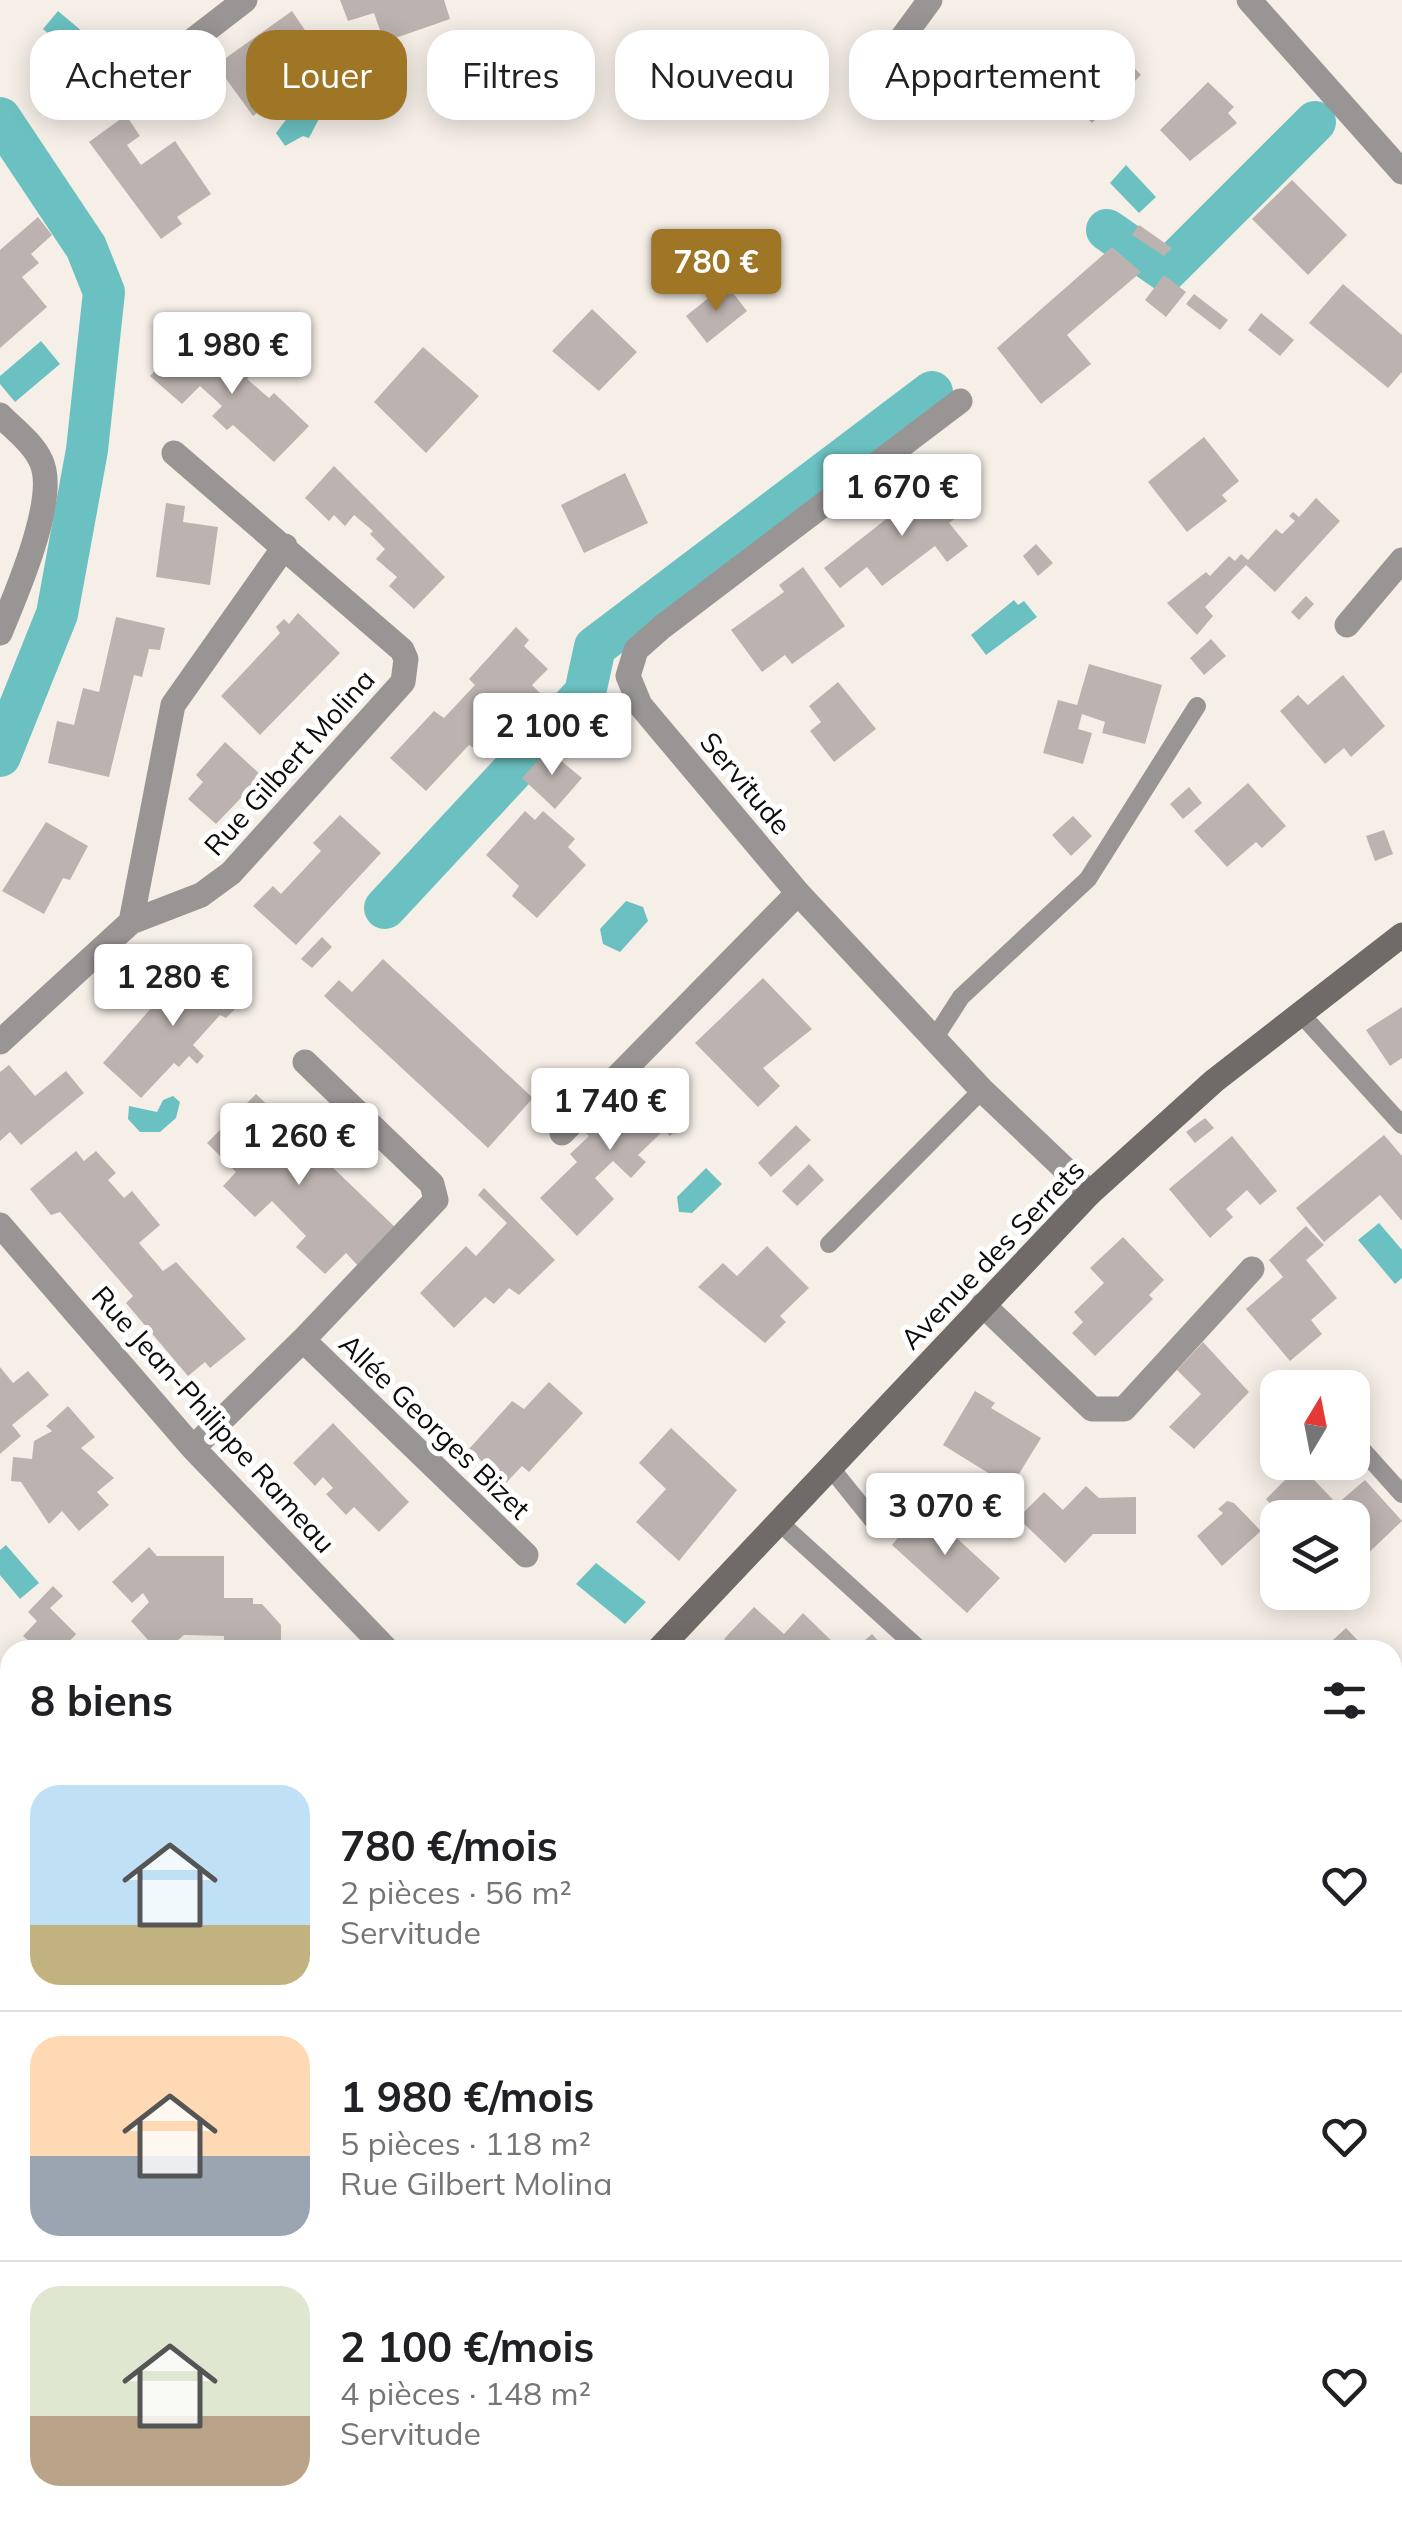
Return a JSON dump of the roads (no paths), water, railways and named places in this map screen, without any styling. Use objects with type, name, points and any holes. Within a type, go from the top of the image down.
[{"type":"street","points":[[206,30],[245,0]]},
{"type":"street","points":[[908,30],[930,0]]},
{"type":"street","points":[[1249,0],[1402,172]]},
{"type":"street","name":"Servitude","points":[[960,401],[662,627],[630,661],[628,676],[640,705],[798,893],[982,1090],[1090,1193]]},
{"type":"street","points":[[0,415],[30,445],[45,473],[42,512],[0,633]]},
{"type":"street","name":"Rue Gilbert Molina","points":[[0,1042],[131,922],[201,896],[231,873],[403,682],[406,659],[402,650],[174,453]]},
{"type":"street","points":[[131,922],[172,705],[285,546]]},
{"type":"street","points":[[1347,624],[1402,560]]},
{"type":"street","points":[[562,1133],[798,893]]},
{"type":"street","name":"Avenue des Serrets","points":[[667,1640],[1090,1193],[1214,1081],[1402,935]]},
{"type":"street","name":"Allée Georges Bizet","points":[[192,1448],[433,1206],[438,1194],[305,1062]]},
{"type":"street","name":"Rue Jean-Philippe Rameau","points":[[0,1225],[192,1448],[377,1640]]},
{"type":"street","points":[[983,1305],[1092,1409],[1106,1412],[1124,1409],[1252,1269]]},
{"type":"street","name":"Allée Georges Bizet","points":[[303,1340],[526,1555]]},
{"type":"lane","points":[[934,1039],[961,998],[1088,879],[1197,706]]},
{"type":"lane","points":[[1300,1013],[1402,1125]]},
{"type":"lane","points":[[829,1244],[982,1090]]},
{"type":"lane","points":[[1370,1458],[1402,1494]]},
{"type":"lane","points":[[830,1468],[876,1523]]},
{"type":"lane","points":[[779,1522],[909,1640]]},
{"type":"water","points":[[58,11],[81,30],[44,30]]},
{"type":"water","points":[[286,120],[318,120],[309,138],[303,136],[285,146],[276,133]]},
{"type":"water","points":[[1126,165],[1156,197],[1139,213],[1110,183]]},
{"type":"water","points":[[41,341],[60,364],[15,402],[0,384],[0,376]]},
{"type":"water","points":[[1014,600],[1018,605],[1024,601],[1037,617],[986,655],[971,635]]},
{"type":"water","points":[[626,901],[643,907],[648,921],[620,952],[603,944],[600,929]]},
{"type":"water","points":[[173,1096],[180,1102],[176,1118],[160,1132],[140,1132],[128,1119],[129,1106],[157,1112],[163,1100]]},
{"type":"water","points":[[706,1168],[722,1184],[692,1213],[679,1212],[677,1197]]},
{"type":"water","points":[[1379,1223],[1402,1250],[1402,1278],[1395,1284],[1358,1240]]},
{"type":"water","points":[[6,1545],[39,1583],[20,1599],[0,1575],[0,1550]]},
{"type":"water","points":[[596,1563],[646,1602],[625,1624],[576,1584]]},
{"type":"waterway","points":[[0,118],[86,247],[104,292],[87,450],[57,614],[0,756]]},
{"type":"waterway","points":[[1107,230],[1166,271],[1315,122]]},
{"type":"waterway","points":[[385,908],[585,693],[595,647],[932,392]]}]
